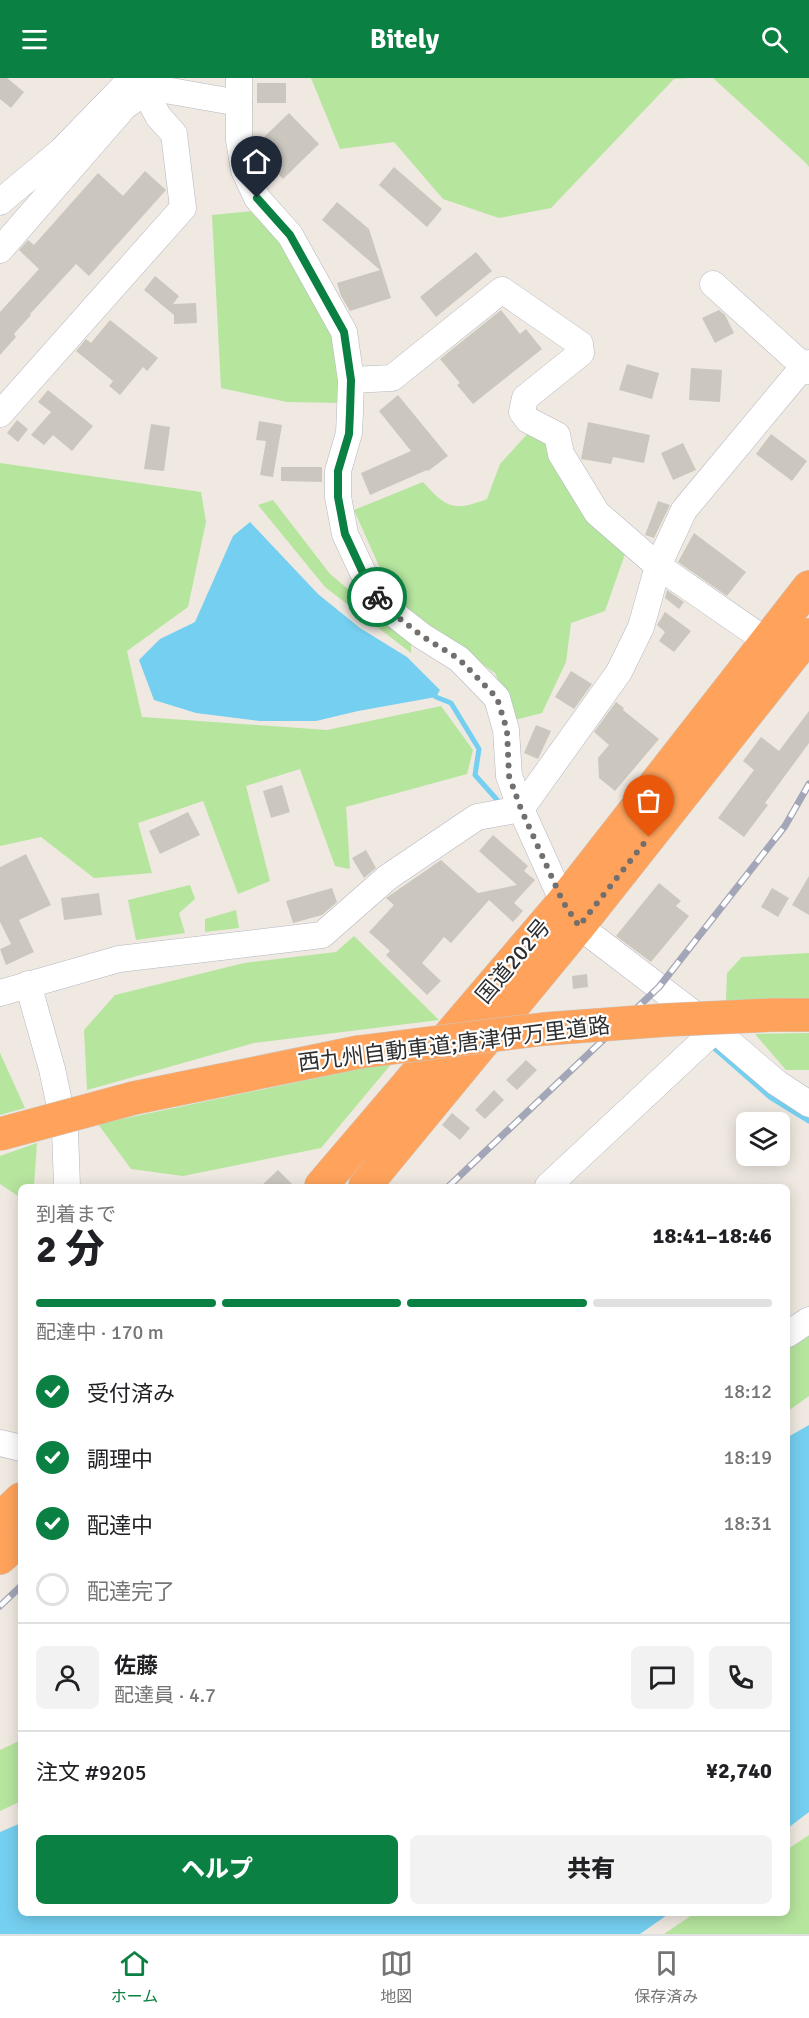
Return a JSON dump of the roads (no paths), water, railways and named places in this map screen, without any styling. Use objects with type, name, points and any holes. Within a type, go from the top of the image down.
[{"type":"highway","name":"国道202号","points":[[366,1184],[571,914],[809,587]]},
{"type":"highway","name":"国道202号","points":[[323,1184],[571,914],[809,634]]},
{"type":"highway","name":"西九州自動車道;唐津伊万里道路","points":[[0,1134],[134,1098],[358,1052],[544,1029],[666,1020],[809,1015]]},
{"type":"highway","points":[[0,1558],[9,1518]]},
{"type":"street","points":[[239,78],[239,140],[244,170],[257,198],[290,235],[344,332],[351,380],[349,434],[338,471],[338,497],[345,534],[371,590],[390,611],[422,636],[459,659],[497,698],[507,730],[509,776],[521,809],[571,914],[777,1083],[809,1104]]},
{"type":"street","points":[[0,202],[61,151],[129,81],[140,81],[158,116],[174,134],[183,208],[0,414]]},
{"type":"street","points":[[0,250],[126,106],[146,92],[165,90],[239,104]]},
{"type":"street","points":[[0,993],[119,959],[322,935],[388,877],[477,817],[521,809],[619,672],[640,627],[658,566],[684,510],[807,367],[713,284]]},
{"type":"street","points":[[351,380],[392,378],[502,290],[580,344],[581,353],[525,398],[522,412],[528,420],[557,435],[561,454],[597,513],[658,566],[768,642]]},
{"type":"street","points":[[28,984],[52,1069],[65,1130],[67,1184]]},
{"type":"street","points":[[550,1184],[715,1030]]},
{"type":"street","points":[[790,1333],[809,1320]]},
{"type":"street","points":[[0,1443],[18,1447]]},
{"type":"water","points":[[250,522],[318,594],[360,628],[407,657],[440,690],[436,697],[316,721],[260,721],[196,713],[154,700],[139,660],[160,639],[195,622],[233,536]]},
{"type":"water","points":[[809,1425],[809,1812],[790,1826],[790,1436]]},
{"type":"water","points":[[18,1824],[18,1916],[666,1916],[640,1934],[0,1934],[0,1832]]},
{"type":"waterway","points":[[436,697],[451,703],[479,749],[475,775],[499,802]]},
{"type":"waterway","points":[[713,1047],[770,1097],[809,1121]]},
{"type":"railway","points":[[451,1184],[659,987],[785,826],[809,784]]},
{"type":"railway","points":[[0,1606],[18,1589]]}]
